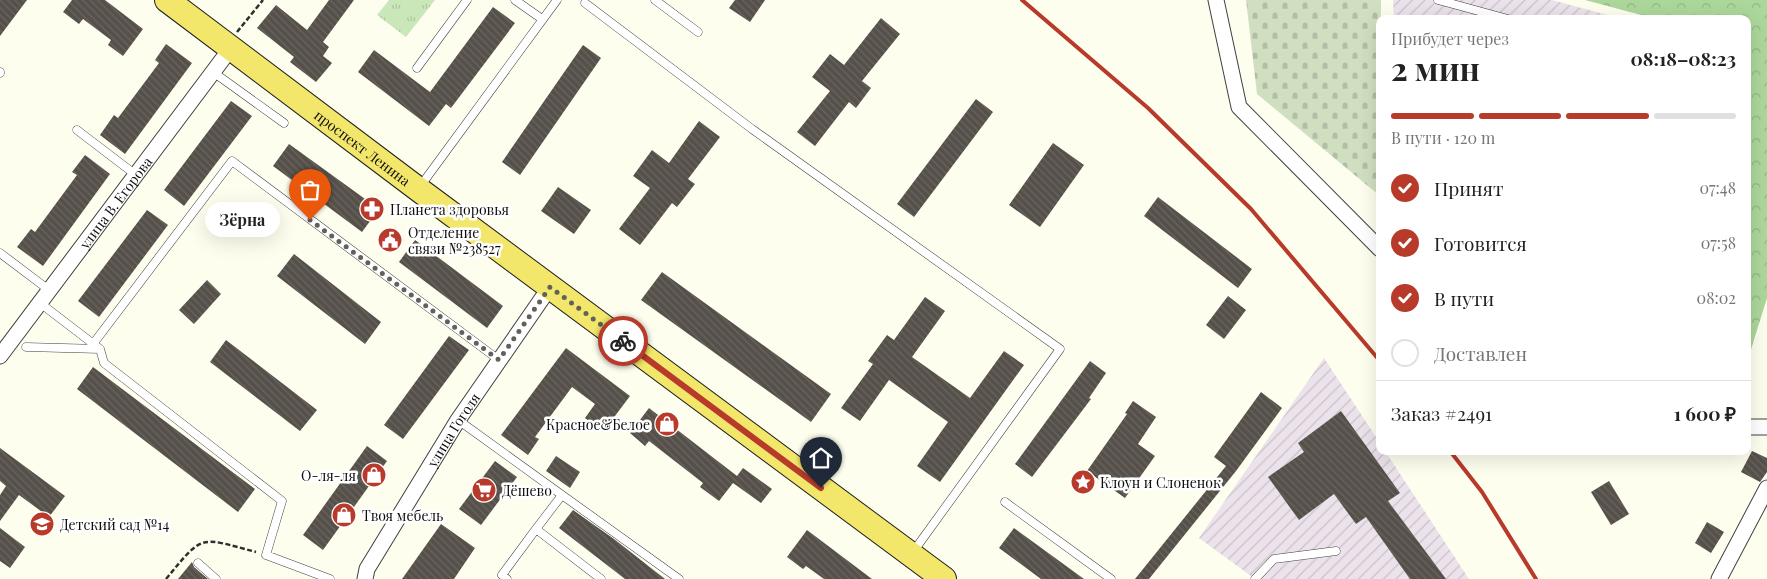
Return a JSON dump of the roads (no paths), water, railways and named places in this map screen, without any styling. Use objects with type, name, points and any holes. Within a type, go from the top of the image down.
[{"type":"main road","name":"проспект Ленина","points":[[167,0],[234,41],[418,189],[944,579]]},
{"type":"street","points":[[1216,0],[1239,107],[1376,245]]},
{"type":"street","name":"улица В. Егорова","points":[[0,356],[213,72],[234,41]]},
{"type":"street","name":"улица Гоголя","points":[[365,579],[367,569],[458,420],[550,287]]},
{"type":"street","points":[[1751,427],[1767,427]]},
{"type":"street","points":[[1719,579],[1767,488]]},
{"type":"lane","points":[[417,68],[467,0]]},
{"type":"lane","points":[[515,0],[542,19]]},
{"type":"lane","points":[[418,189],[557,0]]},
{"type":"lane","points":[[655,0],[698,32]]},
{"type":"lane","points":[[1438,0],[1493,15]]},
{"type":"lane","points":[[585,4],[752,129],[1060,349],[911,555]]},
{"type":"lane","points":[[213,72],[284,123]]},
{"type":"lane","points":[[77,130],[136,175]]},
{"type":"lane","points":[[93,344],[232,162],[499,360]]},
{"type":"lane","points":[[0,253],[49,290]]},
{"type":"lane","points":[[40,303],[100,349],[104,363],[282,501],[266,554],[330,579]]},
{"type":"lane","points":[[26,347],[100,349]]},
{"type":"lane","points":[[458,420],[679,579]]},
{"type":"lane","points":[[507,579],[502,575],[562,495]]},
{"type":"lane","points":[[1005,502],[1111,579]]},
{"type":"lane","points":[[536,529],[601,579]]},
{"type":"lane","points":[[1255,579],[1274,559],[1336,551]]},
{"type":"lane","points":[[198,563],[216,579]]},
{"type":"railway","points":[[1022,0],[1148,108],[1251,209],[1376,356]]},
{"type":"railway","points":[[1453,455],[1482,492],[1536,579]]},
{"type":"place","name":"Планета здоровья","points":[[372,209]]},
{"type":"place","name":"Зёрна","points":[[310,220]]},
{"type":"place","name":"Отделение связи №238527","points":[[390,240]]},
{"type":"place","name":"Красное&Белое","points":[[667,424]]},
{"type":"place","name":"О-ля-ля","points":[[374,475]]},
{"type":"place","name":"Клоун и Слоненок","points":[[1083,482]]},
{"type":"place","name":"Дёшево","points":[[484,490]]},
{"type":"place","name":"Твоя мебель","points":[[344,515]]},
{"type":"place","name":"Детский сад №14","points":[[42,524]]}]
